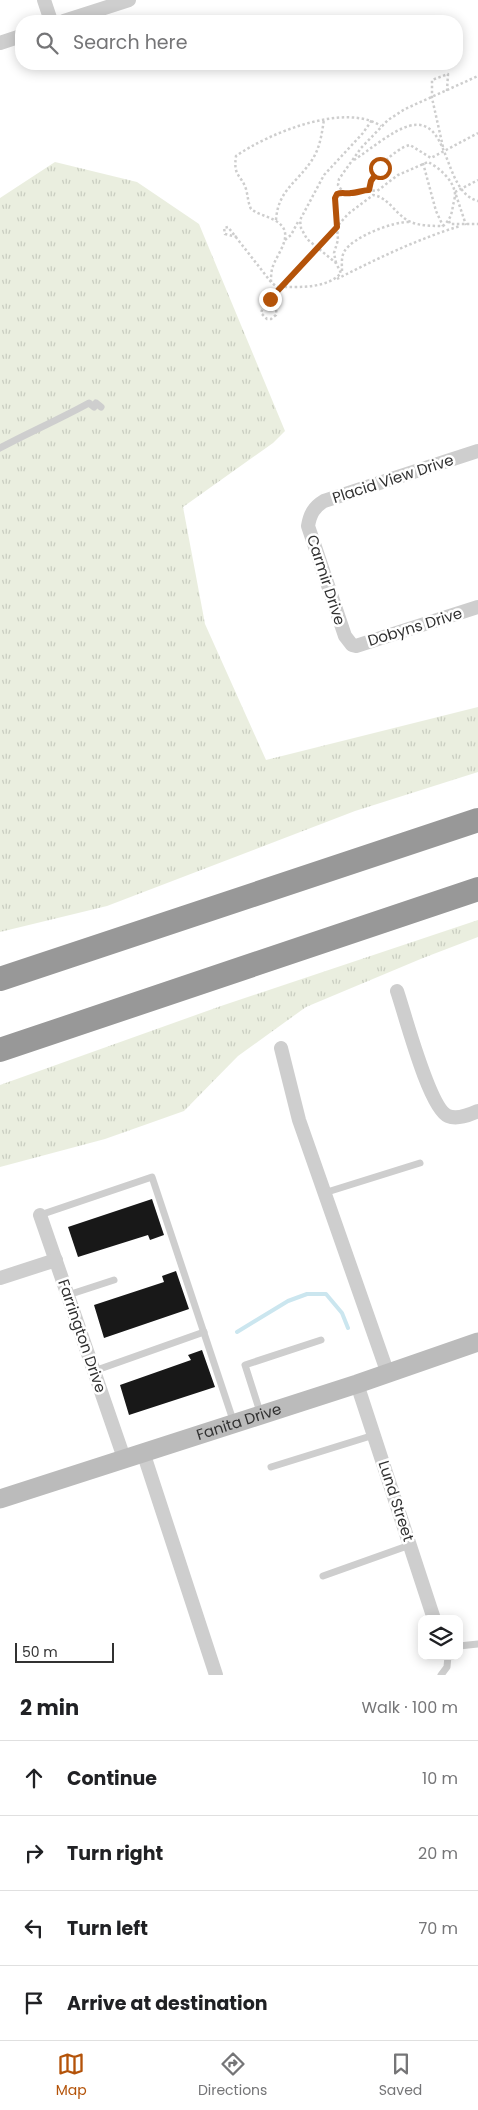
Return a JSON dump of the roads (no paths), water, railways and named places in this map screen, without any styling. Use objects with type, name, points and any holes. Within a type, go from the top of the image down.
[{"type":"highway","points":[[0,979],[478,820]]},
{"type":"highway","points":[[0,1050],[478,889]]},
{"type":"main road","name":"Fanita Drive","points":[[0,1499],[388,1374],[478,1342]]},
{"type":"street","points":[[44,0],[49,15]]},
{"type":"street","points":[[83,15],[129,0]]},
{"type":"street","points":[[0,43],[15,38]]},
{"type":"street","name":"Placid View Drive","points":[[312,513],[316,505],[324,501],[478,451]]},
{"type":"street","name":"Carmir Drive","points":[[312,513],[308,526],[345,636],[352,645]]},
{"type":"street","name":"Dobyns Drive","points":[[352,645],[356,646],[478,608]]},
{"type":"street","points":[[397,991],[429,1091],[438,1108],[448,1116],[462,1117],[478,1112]]},
{"type":"street","points":[[281,1048],[299,1120],[388,1374]]},
{"type":"street","name":"Farrington Drive","points":[[40,1215],[124,1458]]},
{"type":"street","points":[[0,1278],[56,1260]]},
{"type":"street","name":"Lund Street","points":[[357,1384],[433,1615]]},
{"type":"street","points":[[143,1452],[216,1675]]},
{"type":"lane","points":[[0,448],[26,434],[66,417],[89,403],[94,407],[96,403],[101,407]]},
{"type":"lane","points":[[324,1193],[420,1163]]},
{"type":"lane","points":[[40,1215],[152,1177],[234,1424]]},
{"type":"lane","points":[[68,1295],[114,1280]]},
{"type":"lane","points":[[94,1371],[204,1332]]},
{"type":"lane","points":[[261,1415],[245,1364],[321,1340]]},
{"type":"lane","points":[[270,1468],[374,1435]]},
{"type":"lane","points":[[323,1576],[410,1545]]},
{"type":"lane","points":[[463,1646],[478,1644]]},
{"type":"lane","points":[[441,1675],[447,1667],[448,1660]]},
{"type":"waterway","points":[[237,1332],[288,1301],[307,1294],[326,1294],[342,1313],[348,1328]]}]
